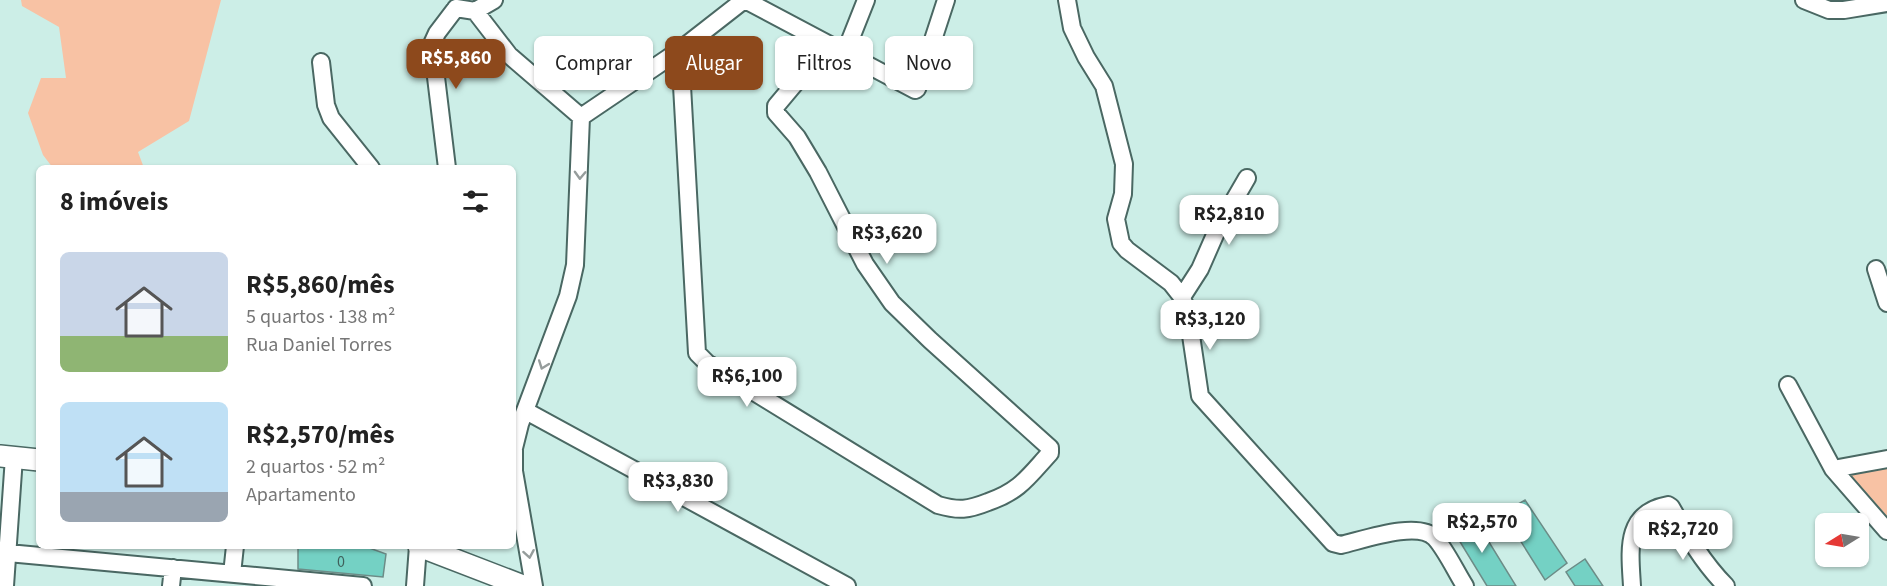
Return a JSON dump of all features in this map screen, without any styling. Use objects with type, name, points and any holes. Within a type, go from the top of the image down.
[{"type":"main road","points":[[7,456],[36,460]]},
{"type":"main road","points":[[426,549],[523,586]]},
{"type":"street","points":[[475,10],[494,0]]},
{"type":"street","points":[[698,36],[745,0],[813,36]]},
{"type":"street","points":[[852,36],[866,0]]},
{"type":"street","points":[[873,68],[916,90],[946,0]]},
{"type":"street","points":[[1066,0],[1072,28],[1104,86],[1124,164],[1123,194],[1116,219],[1121,243],[1170,283],[1182,297],[1188,315],[1200,396],[1333,543],[1341,545],[1412,530],[1425,532],[1435,538],[1465,586]]},
{"type":"street","points":[[1804,0],[1829,10],[1887,3]]},
{"type":"street","points":[[447,165],[432,44],[454,4],[475,10],[508,55],[581,117]]},
{"type":"street","points":[[581,117],[665,60]]},
{"type":"street","points":[[321,62],[326,105],[331,117],[369,165]]},
{"type":"street","points":[[682,90],[697,353],[700,358],[938,505],[955,510],[969,509],[1008,495],[1022,485],[1050,453],[1050,448],[892,303],[865,264],[818,172],[797,137],[776,113],[776,106],[789,90]]},
{"type":"street","points":[[516,440],[568,296],[575,265],[581,117]]},
{"type":"street","points":[[1182,297],[1200,269],[1218,228],[1247,178]]},
{"type":"street","points":[[1876,269],[1887,303]]},
{"type":"street","points":[[1788,385],[1833,469],[1887,531]]},
{"type":"street","points":[[526,411],[847,586]]},
{"type":"street","points":[[5,586],[8,553],[7,456]]},
{"type":"street","points":[[1833,469],[1887,459]]},
{"type":"street","points":[[516,482],[534,586]]},
{"type":"street","points":[[1632,586],[1631,541],[1636,524],[1648,512],[1668,505],[1705,562],[1726,586]]},
{"type":"street","points":[[232,574],[235,549]]},
{"type":"street","points":[[415,586],[418,549]]},
{"type":"street","points":[[8,553],[93,553],[173,568],[363,586]]},
{"type":"street","points":[[171,586],[173,568]]},
{"type":"shaded area","points":[[21,0],[221,0],[189,121],[138,152],[143,165],[51,165],[43,155],[28,113],[41,78],[66,78],[59,27],[22,6]]},
{"type":"shaded area","points":[[1887,468],[1887,516],[1850,474]]},
{"type":"building","points":[[1525,500],[1567,563],[1545,580],[1503,513]]},
{"type":"building","points":[[1473,516],[1516,586],[1487,586],[1451,527]]},
{"type":"building","points":[[298,549],[372,549],[386,554],[383,577],[298,569]]},
{"type":"building","points":[[1585,559],[1603,586],[1575,586],[1566,572]]}]
